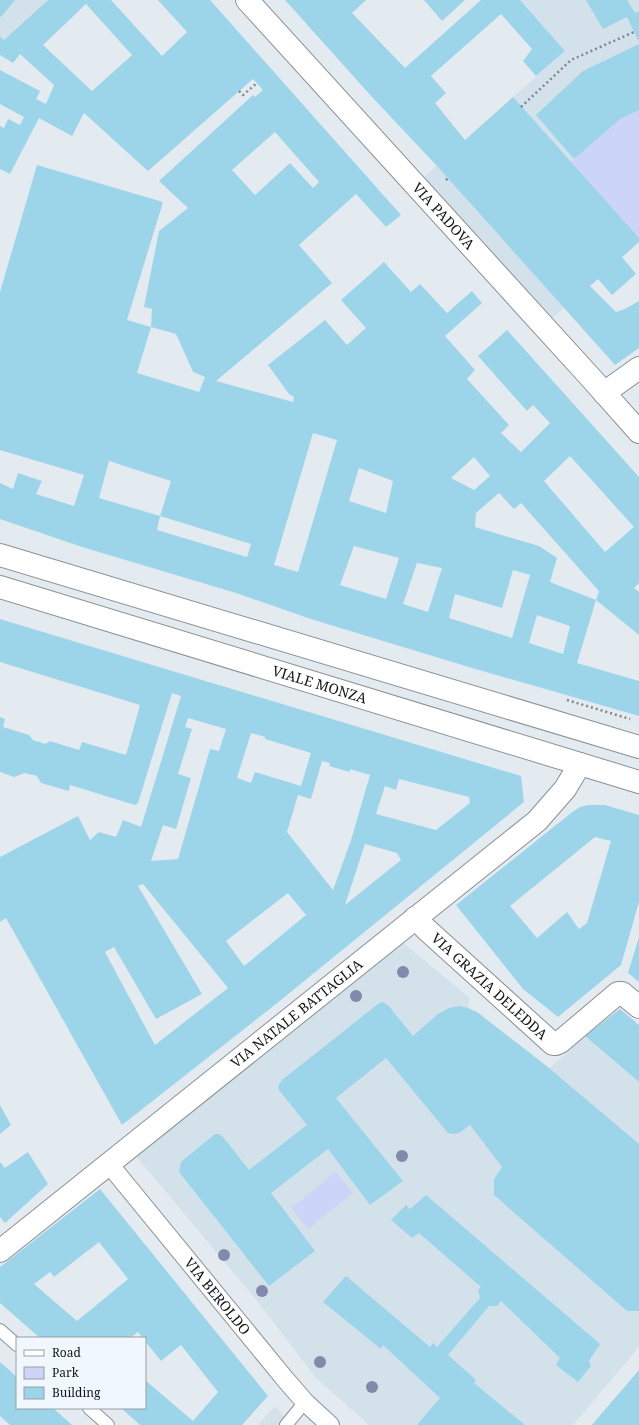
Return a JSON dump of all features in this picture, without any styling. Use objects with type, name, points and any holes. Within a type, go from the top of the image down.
[{"type":"street","name":"VIA PADOVA","points":[[247,0],[639,432]]},
{"type":"street","points":[[604,393],[639,368]]},
{"type":"street","points":[[0,555],[639,747]]},
{"type":"street","name":"VIALE MONZA","points":[[0,586],[639,782]]},
{"type":"street","name":"VIA NATALE BATTAGLIA","points":[[0,1251],[537,821],[565,789],[580,764]]},
{"type":"street","name":"VIA GRAZIA DELEDDA","points":[[415,918],[553,1044],[560,1042],[618,993],[622,993],[639,1007]]},
{"type":"street","name":"VIA BEROLDO","points":[[109,1164],[285,1379],[305,1402],[330,1425]]},
{"type":"lane","points":[[0,1330],[16,1344]]},
{"type":"lane","points":[[286,1425],[305,1402]]},
{"type":"lane","points":[[90,1409],[108,1425]]},
{"type":"path","points":[[521,107],[571,60],[634,32]]},
{"type":"path","points":[[239,91],[243,95],[257,83]]},
{"type":"path","points":[[567,700],[630,719]]},
{"type":"shaded area","points":[[0,0],[48,0],[4,40],[0,36]]},
{"type":"shaded area","points":[[520,0],[639,0],[639,242],[546,323],[417,183],[565,51]]},
{"type":"shaded area","points":[[403,943],[470,998],[468,1008],[477,1012],[549,1068],[585,1036],[639,1082],[639,1347],[573,1425],[369,1425],[316,1378],[258,1302],[136,1156]]},
{"type":"shaded area","points":[[275,1406],[289,1422],[293,1425],[258,1425]]},
{"type":"green space","points":[[639,110],[639,238],[571,163],[620,119]]},
{"type":"green space","points":[[336,1172],[353,1193],[308,1229],[291,1208]]},
{"type":"building","points":[[0,0],[15,0],[1,17],[0,16]]},
{"type":"building","points":[[48,0],[111,0],[162,56],[187,32],[158,0],[210,0],[401,215],[386,227],[356,194],[299,245],[332,283],[216,381],[293,402],[294,397],[289,394],[268,365],[325,320],[347,345],[366,328],[341,300],[384,262],[411,292],[420,284],[447,313],[472,291],[482,303],[445,336],[475,370],[467,379],[509,425],[501,433],[521,452],[550,423],[533,405],[527,411],[478,356],[507,330],[639,477],[639,583],[634,588],[639,592],[639,635],[596,600],[577,663],[639,681],[639,716],[472,668],[314,620],[236,593],[82,547],[0,519],[0,483],[13,489],[18,473],[42,481],[36,494],[74,506],[84,475],[0,450],[0,292],[37,165],[163,202],[127,320],[151,327],[152,309],[144,307],[159,231],[188,208],[159,181],[253,95],[255,97],[263,90],[253,79],[148,171],[84,113],[72,136],[39,118],[10,174],[0,169],[0,126],[4,128],[8,119],[20,125],[24,117],[0,104],[0,70],[40,91],[36,99],[46,104],[54,85],[20,54],[13,63],[0,55],[0,36],[4,40]],"holes":[[[86,4],[132,55],[92,91],[43,45]],[[275,132],[319,182],[313,188],[290,163],[255,195],[232,170]],[[151,327],[176,334],[193,372],[205,377],[199,392],[137,373]],[[313,433],[337,440],[298,572],[274,565]],[[570,456],[634,527],[605,552],[544,481]],[[474,457],[490,476],[474,490],[451,478]],[[109,461],[171,481],[160,516],[99,498]],[[359,468],[393,481],[386,513],[349,501]],[[499,493],[514,509],[521,503],[599,591],[596,600],[550,582],[557,558],[539,546],[475,527],[476,513]],[[160,516],[251,544],[247,557],[157,530]],[[354,546],[399,558],[386,599],[340,585]],[[417,563],[442,568],[428,612],[403,604]],[[513,570],[530,575],[512,638],[449,618],[455,594],[502,608]],[[537,615],[570,626],[563,654],[529,643]]]},
{"type":"building","points":[[285,0],[366,0],[352,13],[405,68],[481,0],[520,0],[565,51],[536,76],[523,61],[532,49],[501,14],[431,76],[446,93],[435,103],[465,140],[513,97],[639,238],[639,242],[622,257],[636,274],[612,295],[598,279],[590,286],[616,312],[639,301],[639,348],[615,365],[437,166],[372,97]]},
{"type":"building","points":[[424,0],[465,0],[442,21]]},
{"type":"building","points":[[586,0],[627,0],[635,13],[639,11],[639,42],[627,17],[603,29]]},
{"type":"building","points":[[639,44],[639,110],[620,119],[574,159],[536,115],[583,71]]},
{"type":"building","points":[[0,619],[521,776],[524,802],[276,1004],[122,1125],[6,918],[0,922],[0,857],[78,816],[90,840],[99,832],[116,837],[123,820],[141,827],[181,696],[172,693],[138,803],[135,805],[70,785],[69,791],[41,783],[37,776],[25,773],[14,777],[0,772],[0,717],[5,719],[3,727],[29,735],[33,740],[45,744],[50,741],[79,750],[82,742],[126,755],[140,705],[0,662]],"holes":[[[188,718],[226,729],[219,751],[210,749],[178,859],[151,861],[163,825],[176,829],[191,778],[178,774],[192,729],[185,727]],[[251,733],[265,737],[265,739],[311,753],[301,786],[255,772],[251,783],[237,778]],[[322,761],[330,763],[329,766],[350,772],[350,769],[370,775],[351,840],[333,890],[287,832],[298,795],[311,799]],[[399,779],[469,797],[470,803],[436,830],[376,814],[385,786],[396,790]],[[365,844],[397,853],[401,860],[345,905]],[[143,884],[228,988],[155,1045],[105,952],[114,947],[156,1019],[202,994],[138,886]],[[288,893],[306,915],[244,966],[226,941]]]},
{"type":"building","points":[[588,805],[605,805],[639,815],[639,902],[621,965],[558,1017],[523,989],[456,905],[580,807]],"holes":[[[595,837],[611,841],[587,923],[579,929],[567,912],[537,938],[510,906]]]},
{"type":"building","points":[[639,937],[639,982],[628,973]]},
{"type":"building","points":[[383,1002],[388,1005],[413,1036],[438,1014],[449,1008],[460,1006],[477,1012],[549,1068],[639,1144],[639,1311],[627,1311],[494,1195],[494,1179],[502,1167],[470,1125],[459,1133],[448,1133],[386,1058],[336,1098],[403,1181],[370,1205],[328,1149],[271,1193],[315,1251],[269,1286],[179,1172],[181,1162],[215,1134],[219,1134],[249,1170],[307,1125],[279,1090],[278,1086],[282,1080],[378,1004]]},
{"type":"building","points":[[620,1009],[639,1025],[639,1082],[585,1036]]},
{"type":"building","points":[[0,1105],[11,1125],[0,1134]]},
{"type":"building","points":[[28,1152],[48,1184],[5,1223],[0,1217],[0,1162],[5,1168]]},
{"type":"building","points":[[100,1189],[268,1396],[242,1425],[140,1425],[122,1409],[146,1409],[146,1381],[193,1421],[218,1392],[181,1345],[161,1361],[146,1342],[146,1337],[142,1337],[138,1332],[131,1337],[39,1337],[0,1303],[0,1267]],"holes":[[[99,1242],[128,1279],[77,1321],[34,1284],[50,1272],[54,1277]]]},
{"type":"building","points":[[426,1195],[600,1344],[589,1361],[591,1366],[578,1382],[556,1365],[560,1358],[501,1301],[497,1306],[489,1306],[448,1355],[476,1380],[474,1383],[525,1425],[417,1425],[440,1398],[383,1345],[381,1349],[323,1302],[346,1276],[430,1347],[433,1343],[437,1347],[480,1298],[478,1290],[481,1287],[419,1233],[412,1238],[391,1220],[406,1205],[410,1209]]},
{"type":"building","points":[[0,1362],[16,1376],[16,1409],[54,1409],[72,1425],[10,1425],[0,1416]]},
{"type":"building","points":[[639,1370],[639,1425],[592,1425],[597,1419]]}]
